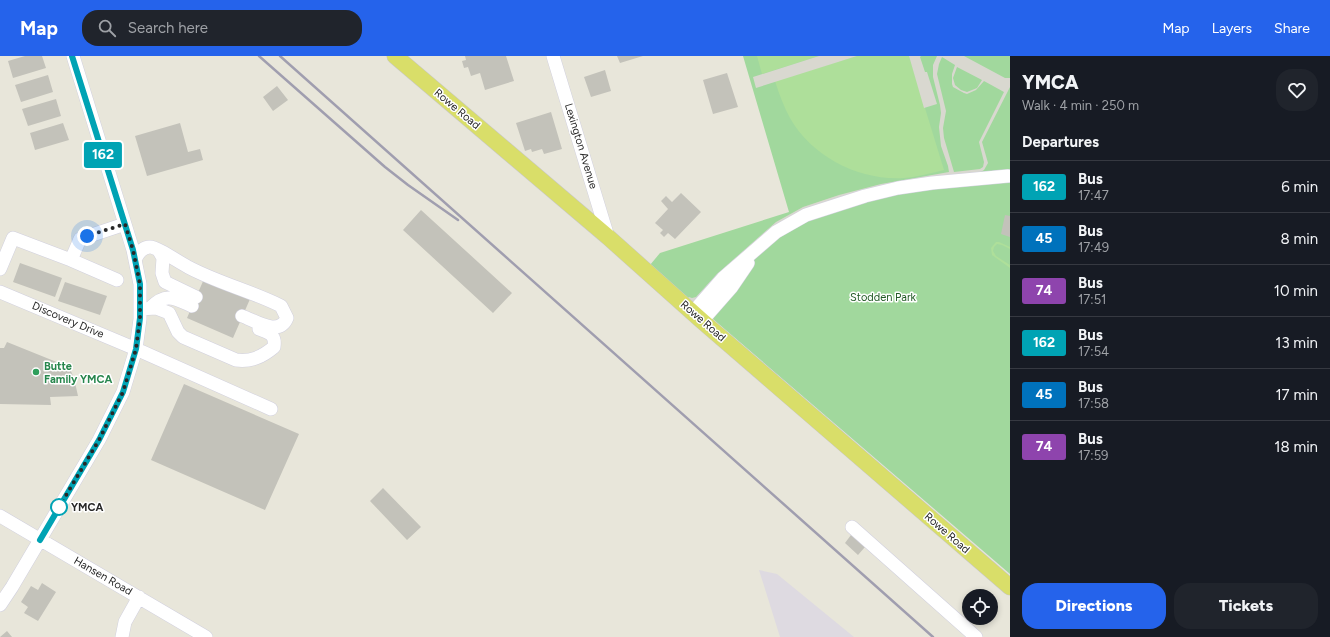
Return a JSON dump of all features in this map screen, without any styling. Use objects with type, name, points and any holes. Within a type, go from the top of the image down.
[{"type":"main road","name":"Rowe Road","points":[[394,56],[608,236],[1010,587]]},
{"type":"street","points":[[72,56],[125,224],[140,284],[149,306]]},
{"type":"street","name":"Lexington Avenue","points":[[553,56],[608,236]]},
{"type":"street","points":[[698,316],[731,288],[754,253],[776,232],[801,217],[857,198],[898,188],[932,182],[1008,176]]},
{"type":"street","points":[[71,260],[80,239],[125,224]]},
{"type":"street","points":[[2,260],[13,238],[71,260],[117,280]]},
{"type":"street","points":[[135,260],[138,253],[144,248],[152,247],[189,268],[221,283],[281,306],[287,318],[276,330],[274,347],[257,358],[244,361],[236,360],[183,338],[178,332],[169,313],[149,306]]},
{"type":"street","points":[[0,605],[99,440],[120,399],[149,306],[165,294],[173,293],[195,299],[170,278],[163,265],[163,258],[159,251]]},
{"type":"street","name":"Discovery Drive","points":[[0,292],[136,349],[271,409]]},
{"type":"street","points":[[241,319],[276,330]]},
{"type":"street","name":"Hansen Road","points":[[0,516],[206,637]]},
{"type":"street","points":[[852,527],[976,637]]},
{"type":"street","points":[[122,637],[125,622],[139,597]]},
{"type":"shaded area","points":[[819,56],[857,56],[756,88],[753,77]]},
{"type":"shaded area","points":[[909,56],[921,56],[920,57],[925,72],[927,72],[937,104],[924,108]]},
{"type":"shaded area","points":[[937,56],[964,56],[1005,78],[1010,78],[1010,87],[982,142],[988,163],[984,170],[979,173],[816,206],[694,301],[691,301],[688,298],[696,297],[717,274],[776,222],[803,207],[839,195],[881,184],[949,172],[941,146],[939,127],[941,113],[933,77],[933,65]],"holes":[[[942,57],[955,65],[952,74],[953,87],[967,94],[976,90],[984,81],[1004,92],[979,142],[984,162],[983,167],[980,169],[954,172],[944,138],[943,128],[946,111],[937,74]],[[957,67],[982,80],[977,88],[967,92],[961,90],[955,85],[953,78]]]},
{"type":"shaded area","points":[[759,570],[777,574],[854,637],[780,637]]},
{"type":"green space","name":"Stodden Park","points":[[743,56],[1010,56],[1010,574],[650,265],[660,253],[789,212]]},
{"type":"green space","points":[[757,56],[819,56],[762,74]]},
{"type":"green space","points":[[857,56],[909,56],[944,170],[904,178],[887,178],[854,171],[824,155],[799,132],[790,118],[775,81]]},
{"type":"green space","points":[[996,242],[1010,247],[1010,249],[997,244],[993,251],[996,256],[1010,265],[1010,268],[992,255],[991,248]]},
{"type":"building","points":[[25,56],[42,56],[46,68],[13,78],[8,61]]},
{"type":"building","points":[[465,56],[506,56],[514,81],[485,90],[480,73],[471,76],[468,67],[464,68],[462,61],[466,60]]},
{"type":"building","points":[[617,56],[643,56],[620,63]]},
{"type":"building","points":[[605,70],[611,91],[591,97],[584,77]]},
{"type":"building","points":[[727,73],[738,107],[713,114],[703,80]]},
{"type":"building","points":[[48,75],[53,92],[21,102],[15,85]]},
{"type":"building","points":[[277,86],[288,100],[273,111],[263,97]]},
{"type":"building","points":[[56,99],[61,116],[28,126],[22,109]]},
{"type":"building","points":[[551,112],[562,149],[544,154],[542,149],[532,152],[531,149],[525,151],[516,123]]},
{"type":"building","points":[[63,123],[69,140],[35,150],[30,133]]},
{"type":"building","points":[[180,123],[188,152],[200,149],[203,160],[147,176],[135,136]]},
{"type":"building","points":[[681,193],[701,212],[675,239],[668,233],[664,237],[660,233],[663,230],[655,223],[668,209],[661,201],[666,196],[672,202]]},
{"type":"building","points":[[421,210],[512,293],[493,313],[403,230]]},
{"type":"building","points":[[1005,215],[1010,216],[1010,237],[1001,234]]},
{"type":"building","points":[[20,263],[62,278],[55,297],[13,282]]},
{"type":"building","points":[[204,279],[250,299],[233,338],[187,318]]},
{"type":"building","points":[[65,282],[107,296],[100,315],[58,301]]},
{"type":"building","name":"Butte Family YMCA","points":[[7,342],[69,367],[74,378],[78,396],[50,397],[51,405],[0,404],[0,348],[4,348]]},
{"type":"building","points":[[184,384],[299,434],[265,510],[151,460]]},
{"type":"building","points":[[383,488],[421,527],[407,540],[370,501]]},
{"type":"building","points":[[851,535],[865,547],[858,555],[845,543]]},
{"type":"building","points":[[42,583],[56,592],[38,621],[24,613],[28,607],[21,602],[31,586],[38,590]]},
{"type":"building","points":[[7,631],[12,637],[0,637]]},
{"type":"railway","points":[[259,56],[385,167],[458,220]]},
{"type":"railway","points":[[280,56],[933,637]]},
{"type":"bus line","name":"162","points":[[40,540],[99,440],[123,392],[136,349],[140,318],[140,284],[133,250],[72,56]]},
{"type":"place","name":"Butte Family YMCA","points":[[36,372]]},
{"type":"place","name":"YMCA","points":[[59,507]]},
{"type":"route","points":[[59,507],[99,440],[123,392],[136,349],[140,318],[140,284],[133,250],[125,224],[87,236]]}]
